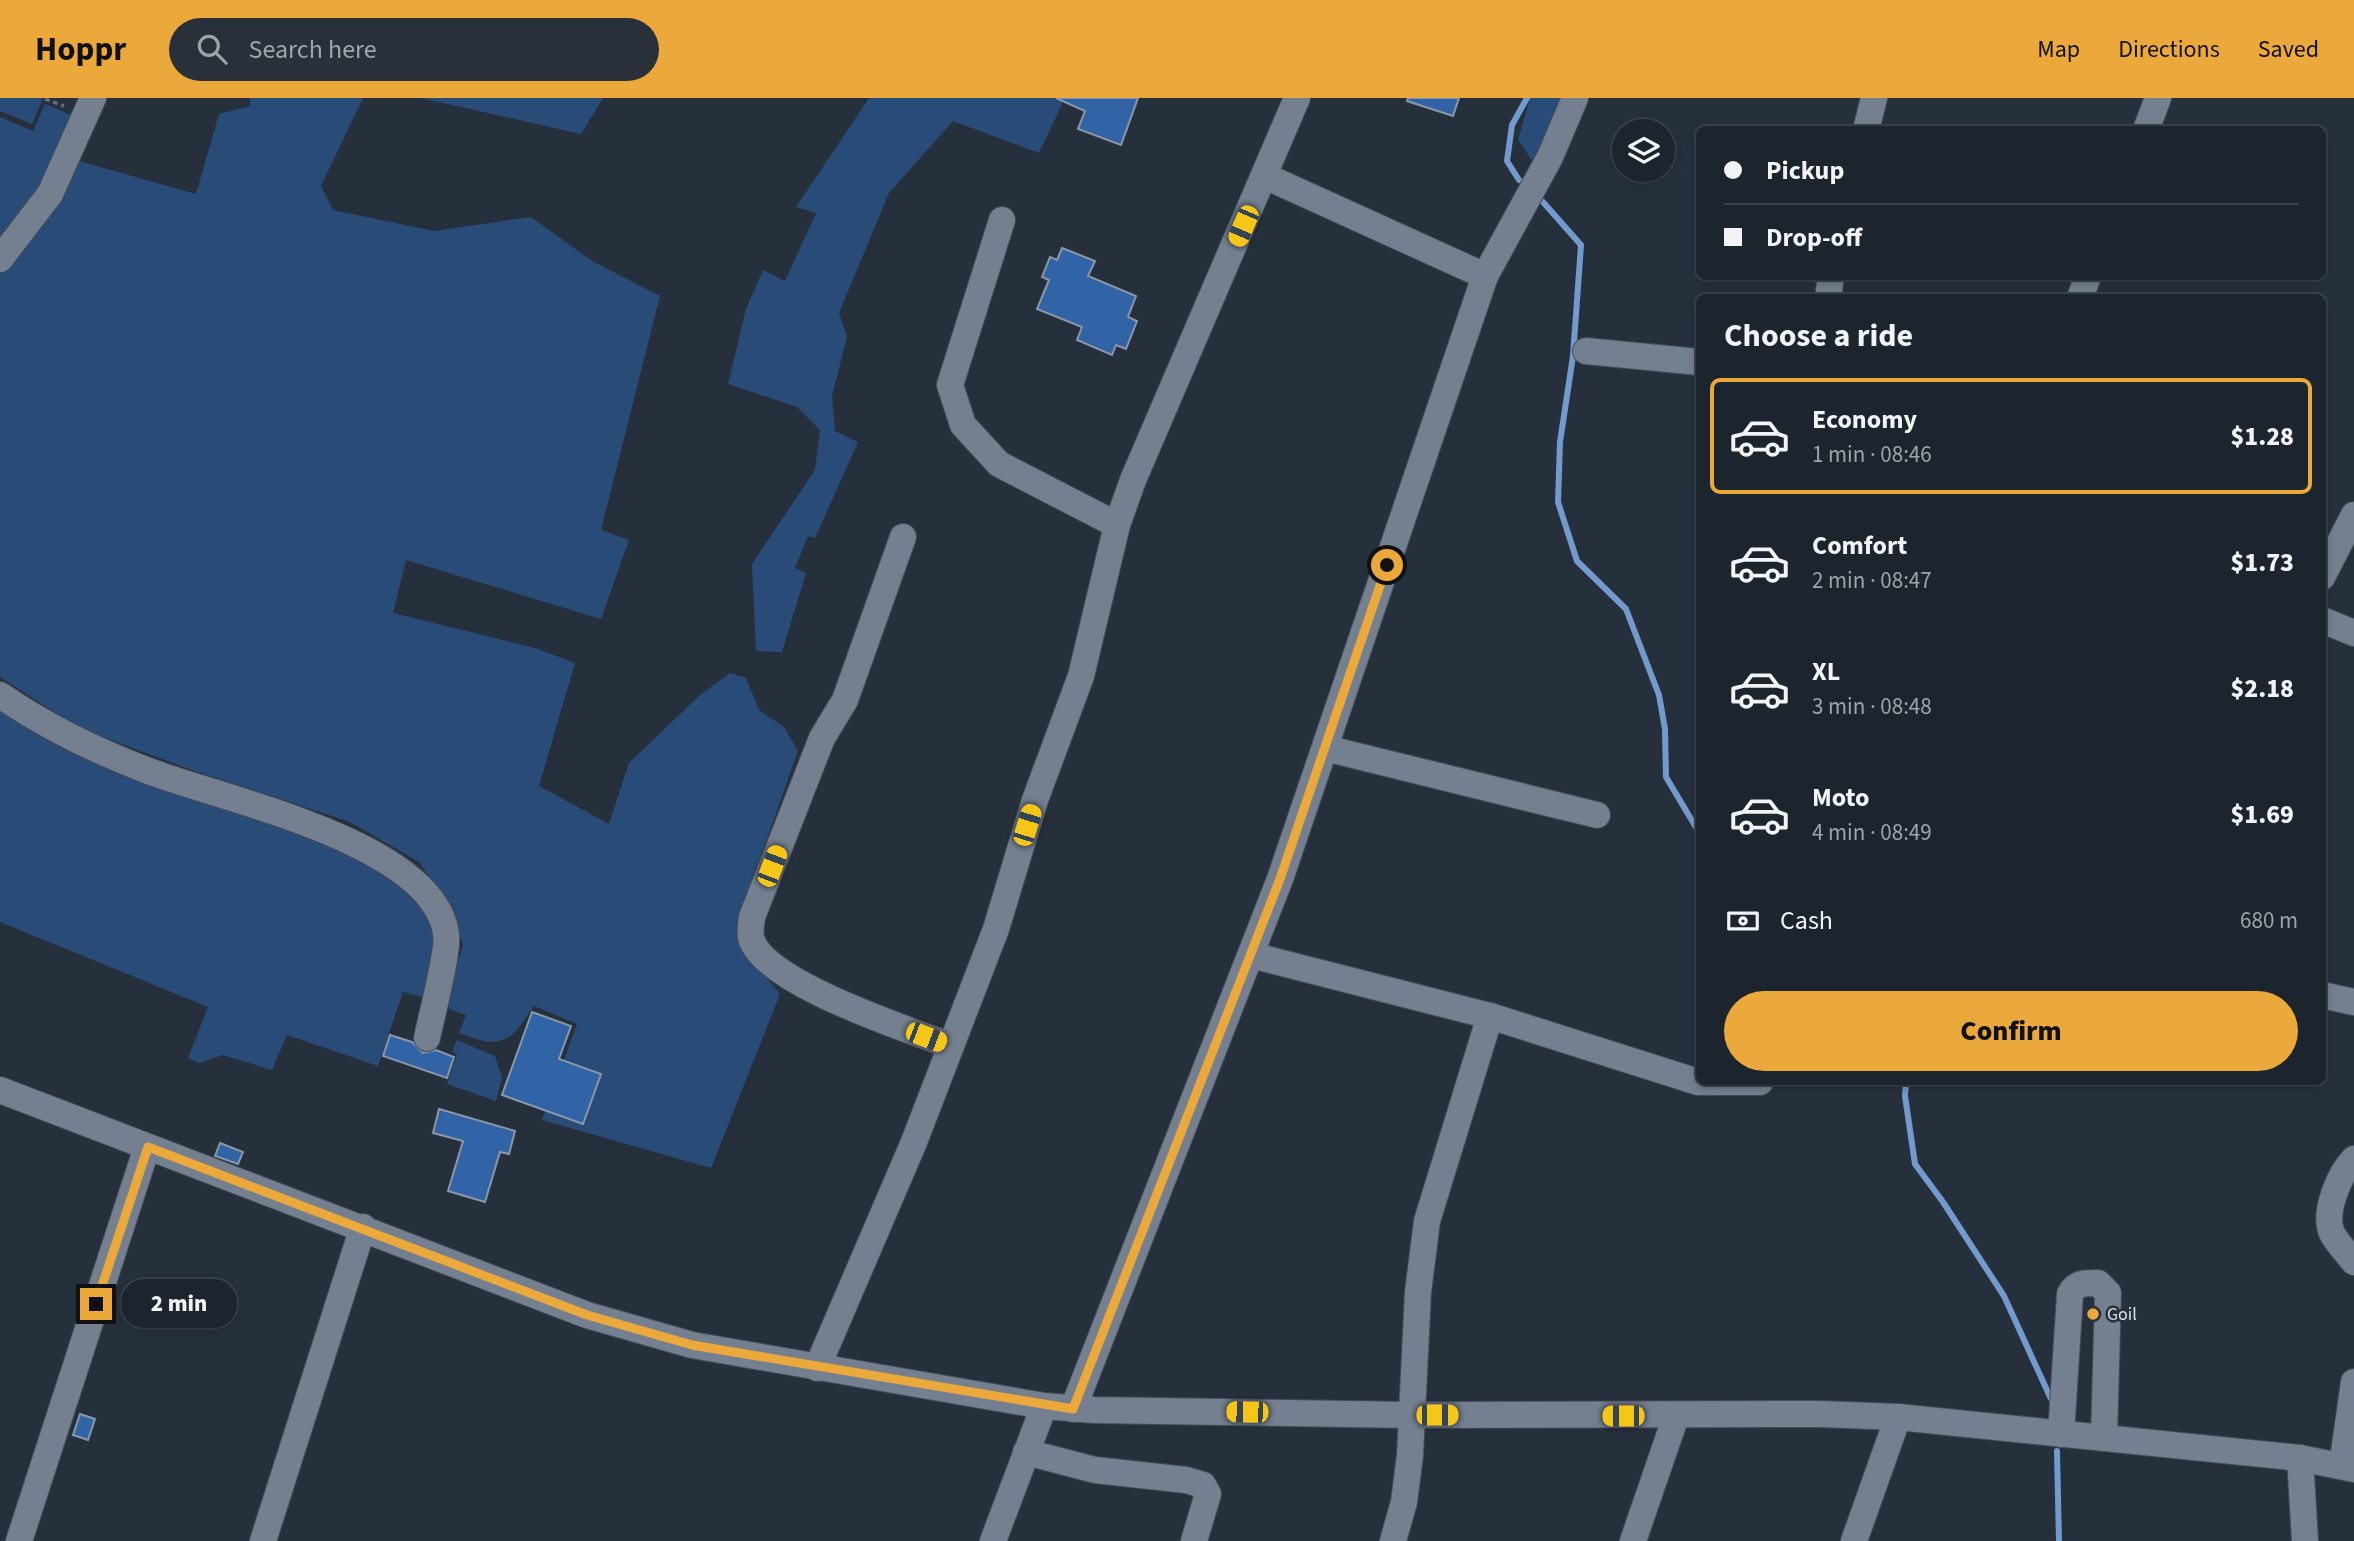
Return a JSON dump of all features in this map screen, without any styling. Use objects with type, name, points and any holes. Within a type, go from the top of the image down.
[{"type":"street","points":[[0,260],[50,194],[93,98]]},
{"type":"street","points":[[817,1368],[914,1142],[996,929],[1035,800],[1081,676],[1117,525],[1133,480],[1297,98]]},
{"type":"street","points":[[1073,1409],[1251,955],[1325,748],[1485,276],[1549,157],[1575,98]]},
{"type":"street","points":[[1867,126],[1874,98]]},
{"type":"street","points":[[2152,126],[2158,98]]},
{"type":"street","points":[[1265,176],[1485,276]]},
{"type":"street","points":[[1002,220],[950,385],[963,425],[999,464],[1117,525]]},
{"type":"street","points":[[1586,351],[1696,362]]},
{"type":"street","points":[[2326,566],[2340,526]]},
{"type":"street","points":[[903,537],[845,699],[822,738],[752,917],[752,940],[781,970],[814,992],[951,1046]]},
{"type":"street","points":[[2326,622],[2354,633]]},
{"type":"street","points":[[0,695],[39,722],[146,770],[369,849],[413,879],[433,901],[447,934],[427,1038]]},
{"type":"street","points":[[1325,748],[1597,815]]},
{"type":"street","points":[[1251,955],[1490,1016],[1696,1081]]},
{"type":"street","points":[[2326,996],[2354,1003]]},
{"type":"street","points":[[1393,1541],[1404,1502],[1410,1455],[1418,1292],[1427,1221],[1490,1016]]},
{"type":"street","points":[[0,1090],[587,1315],[692,1345],[1044,1406],[1073,1409],[1410,1415],[1820,1414],[1898,1417],[2300,1458],[2348,1467],[2354,1382]]},
{"type":"street","points":[[19,1541],[148,1147]]},
{"type":"street","points":[[2354,1159],[2341,1172],[2332,1207],[2331,1230],[2354,1262]]},
{"type":"street","points":[[263,1541],[363,1227]]},
{"type":"street","points":[[2062,1434],[2070,1294],[2074,1287],[2081,1284],[2098,1283],[2108,1293],[2104,1438]]},
{"type":"street","points":[[2065,1353],[2108,1354]]},
{"type":"street","points":[[993,1541],[1044,1406]]},
{"type":"street","points":[[1633,1541],[1676,1416]]},
{"type":"street","points":[[1854,1541],[1898,1417]]},
{"type":"street","points":[[1026,1452],[1095,1470],[1203,1485],[1208,1494],[1194,1541]]},
{"type":"street","points":[[2300,1458],[2305,1541]]},
{"type":"shaded area","points":[[0,98],[43,98],[32,124],[0,111]]},
{"type":"shaded area","points":[[250,98],[363,98],[321,186],[333,210],[434,231],[531,217],[592,261],[660,296],[601,530],[629,540],[601,619],[406,560],[393,613],[535,648],[575,663],[539,786],[609,824],[629,763],[700,695],[730,673],[746,678],[759,710],[784,727],[798,751],[747,896],[746,952],[780,994],[711,1168],[542,1120],[577,1024],[534,1006],[518,1028],[504,1040],[485,1041],[459,1033],[466,1015],[444,1007],[463,945],[453,912],[419,862],[350,822],[189,769],[79,728],[0,677],[0,271],[79,161],[196,194],[219,114],[250,106]]},
{"type":"shaded area","points":[[421,98],[603,98],[581,134]]},
{"type":"shaded area","points":[[869,98],[1065,98],[1039,153],[953,121],[889,193],[839,313],[847,337],[832,396],[835,431],[858,442],[815,538],[808,536],[795,568],[806,573],[782,652],[756,651],[752,564],[815,470],[820,430],[797,407],[728,384],[746,309],[763,270],[785,281],[816,213],[796,207]]},
{"type":"shaded area","points":[[1530,98],[1563,98],[1534,163],[1518,140]]},
{"type":"shaded area","points":[[45,104],[79,118],[55,175],[0,246],[0,117],[33,131]]},
{"type":"shaded area","points":[[0,699],[365,853],[436,923],[427,998],[403,992],[378,1066],[287,1035],[272,1070],[223,1055],[199,1063],[188,1058],[208,1007],[0,922]]},
{"type":"shaded area","points":[[457,1040],[495,1056],[502,1078],[496,1101],[447,1084],[457,1054],[452,1052]]},
{"type":"building","points":[[1056,98],[1138,98],[1121,145],[1078,129],[1085,111]]},
{"type":"building","points":[[1408,98],[1459,98],[1453,116],[1407,101]]},
{"type":"building","points":[[1062,248],[1095,261],[1088,276],[1136,296],[1128,317],[1137,321],[1126,349],[1116,345],[1112,355],[1077,340],[1082,327],[1037,309],[1049,280],[1042,277],[1050,257],[1057,260]]},
{"type":"building","points":[[532,1012],[571,1026],[559,1059],[601,1074],[583,1124],[502,1095]]},
{"type":"building","points":[[390,1035],[412,1042],[423,1053],[436,1050],[454,1057],[447,1078],[383,1056]]},
{"type":"building","points":[[439,1109],[515,1131],[509,1154],[500,1152],[485,1202],[448,1191],[463,1141],[433,1133]]},
{"type":"building","points":[[220,1143],[243,1152],[238,1164],[215,1156]]},
{"type":"building","points":[[80,1414],[95,1419],[88,1440],[73,1435]]},
{"type":"waterway","points":[[1519,180],[1507,161],[1512,125],[1527,98]]},
{"type":"waterway","points":[[1543,202],[1581,245],[1573,356],[1560,442],[1558,502],[1577,561],[1626,609],[1659,695],[1665,729],[1666,777],[1696,827]]},
{"type":"waterway","points":[[1906,1085],[1915,1164],[2004,1296],[2051,1399]]},
{"type":"waterway","points":[[2057,1451],[2059,1541]]},
{"type":"place","name":"Goil","points":[[2093,1314]]},
{"type":"route","points":[[96,1304],[148,1147],[363,1227],[587,1315],[692,1345],[1073,1409],[1280,879],[1387,565]]}]
